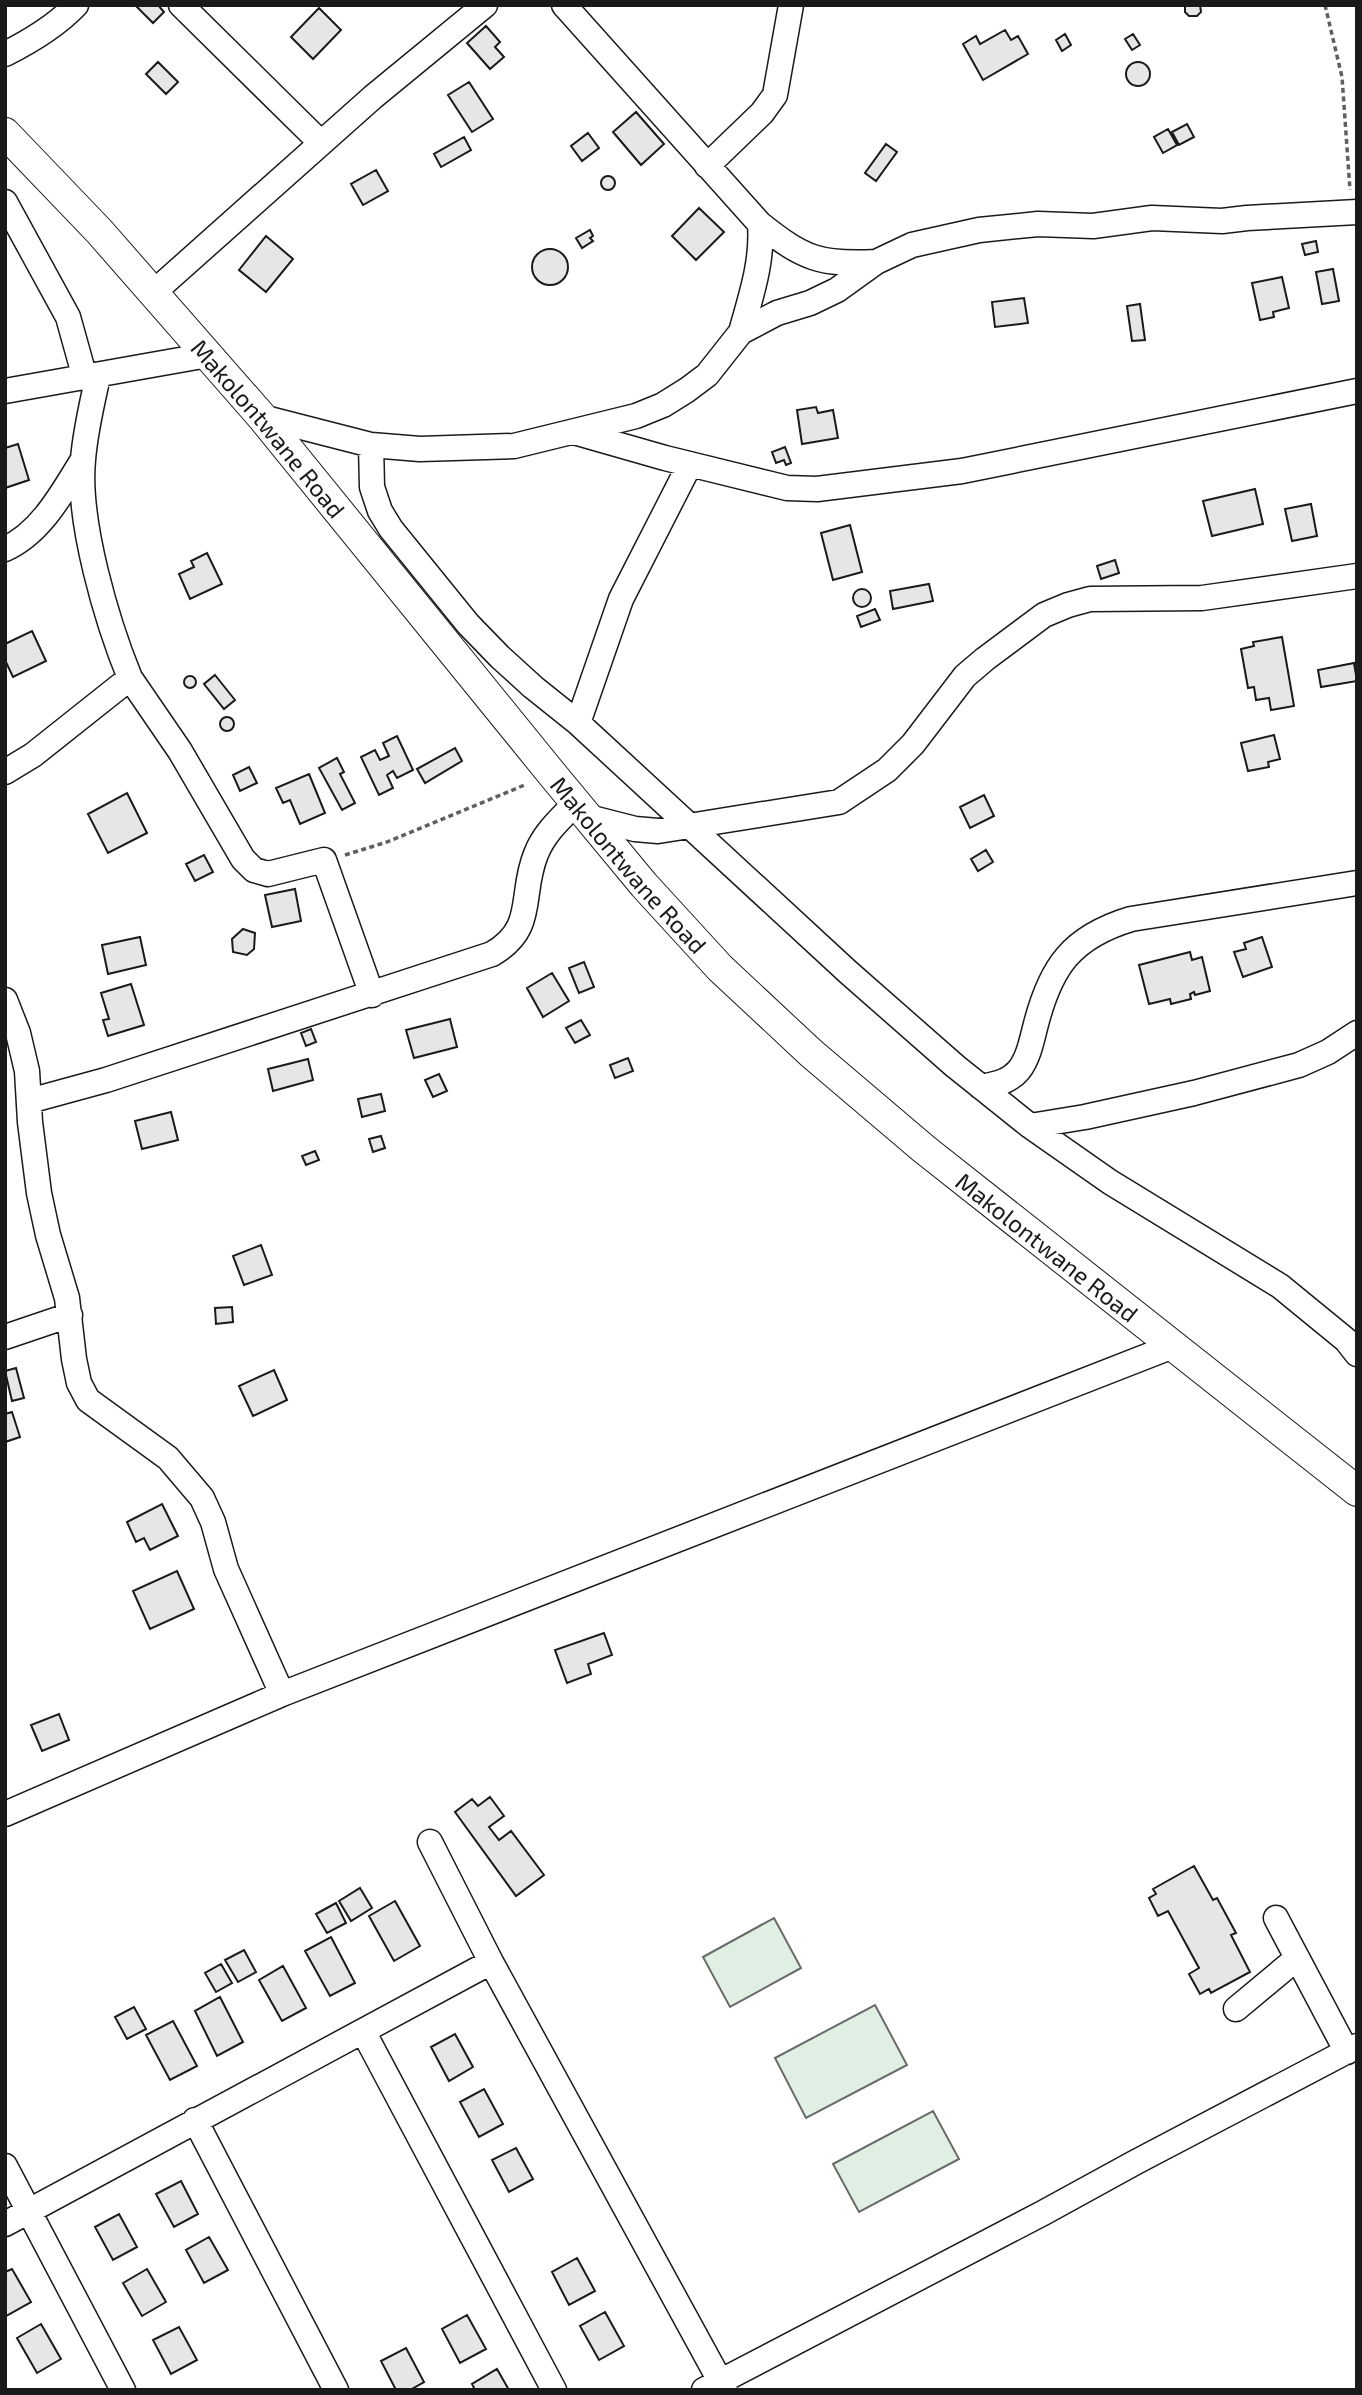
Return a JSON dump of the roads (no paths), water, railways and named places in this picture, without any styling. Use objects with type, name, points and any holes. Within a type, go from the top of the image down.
[{"type":"main road","name":"Makolontwane Road","points":[[5,133],[154,292],[262,417],[644,885],[720,968],[811,1053],[923,1149],[1357,1491]]},
{"type":"street","points":[[5,54],[63,19],[76,5]]},
{"type":"street","points":[[181,5],[321,143]]},
{"type":"street","points":[[154,292],[382,89],[485,5]]},
{"type":"street","points":[[564,5],[760,224],[794,250],[818,260],[840,264],[876,262]]},
{"type":"street","points":[[707,166],[762,113],[775,95],[791,5]]},
{"type":"street","points":[[5,202],[68,317],[91,377],[82,461],[82,493],[89,541],[116,646],[130,678],[180,751],[243,859],[254,870],[268,874],[324,860],[372,995]]},
{"type":"street","points":[[741,332],[777,313],[810,303],[836,290],[876,262],[912,244],[979,230],[1038,224],[1093,226],[1152,218],[1222,221],[1354,212]]},
{"type":"street","points":[[262,417],[371,445],[466,449],[514,446],[636,416],[679,395],[707,375],[741,332],[758,268],[762,245],[760,224]]},
{"type":"street","points":[[5,391],[208,355]]},
{"type":"street","points":[[573,432],[788,488],[817,489],[962,471],[1357,391]]},
{"type":"street","points":[[371,445],[372,487],[380,511],[391,529],[461,615],[500,657],[578,723],[848,972],[981,1087],[1030,1126],[1110,1182],[1280,1286],[1346,1340],[1357,1354]]},
{"type":"street","points":[[5,549],[34,529],[82,461]]},
{"type":"street","points":[[578,723],[621,599],[691,464]]},
{"type":"street","points":[[344,516],[391,529]]},
{"type":"street","points":[[29,1101],[106,1080],[492,954],[507,945],[518,933],[530,870],[548,832],[582,809],[635,828],[658,831],[839,802],[887,770],[913,744],[965,676],[1044,615],[1068,604],[1090,599],[1202,598],[1357,576]]},
{"type":"street","points":[[5,772],[33,755],[130,678]]},
{"type":"street","points":[[981,1087],[1002,1083],[1019,1070],[1027,1058],[1042,1001],[1051,979],[1061,961],[1074,947],[1090,936],[1111,925],[1131,919],[1357,883]]},
{"type":"street","points":[[5,1000],[18,1033],[27,1071],[39,1193],[70,1315],[79,1383],[88,1400],[168,1458],[202,1499],[213,1522],[226,1569],[282,1694]]},
{"type":"street","points":[[1030,1126],[1194,1093],[1299,1065],[1328,1052],[1357,1033]]},
{"type":"street","points":[[5,1337],[70,1315]]},
{"type":"street","points":[[5,1814],[282,1694],[1173,1346]]},
{"type":"street","points":[[430,1842],[717,2387],[1352,2049],[1296,1959],[1276,1918]]},
{"type":"street","points":[[1236,2009],[1296,1959]]},
{"type":"street","points":[[5,2224],[492,1962]]},
{"type":"street","points":[[363,2031],[554,2390]]},
{"type":"street","points":[[195,2120],[337,2390]]},
{"type":"street","points":[[5,2166],[123,2390]]}]
